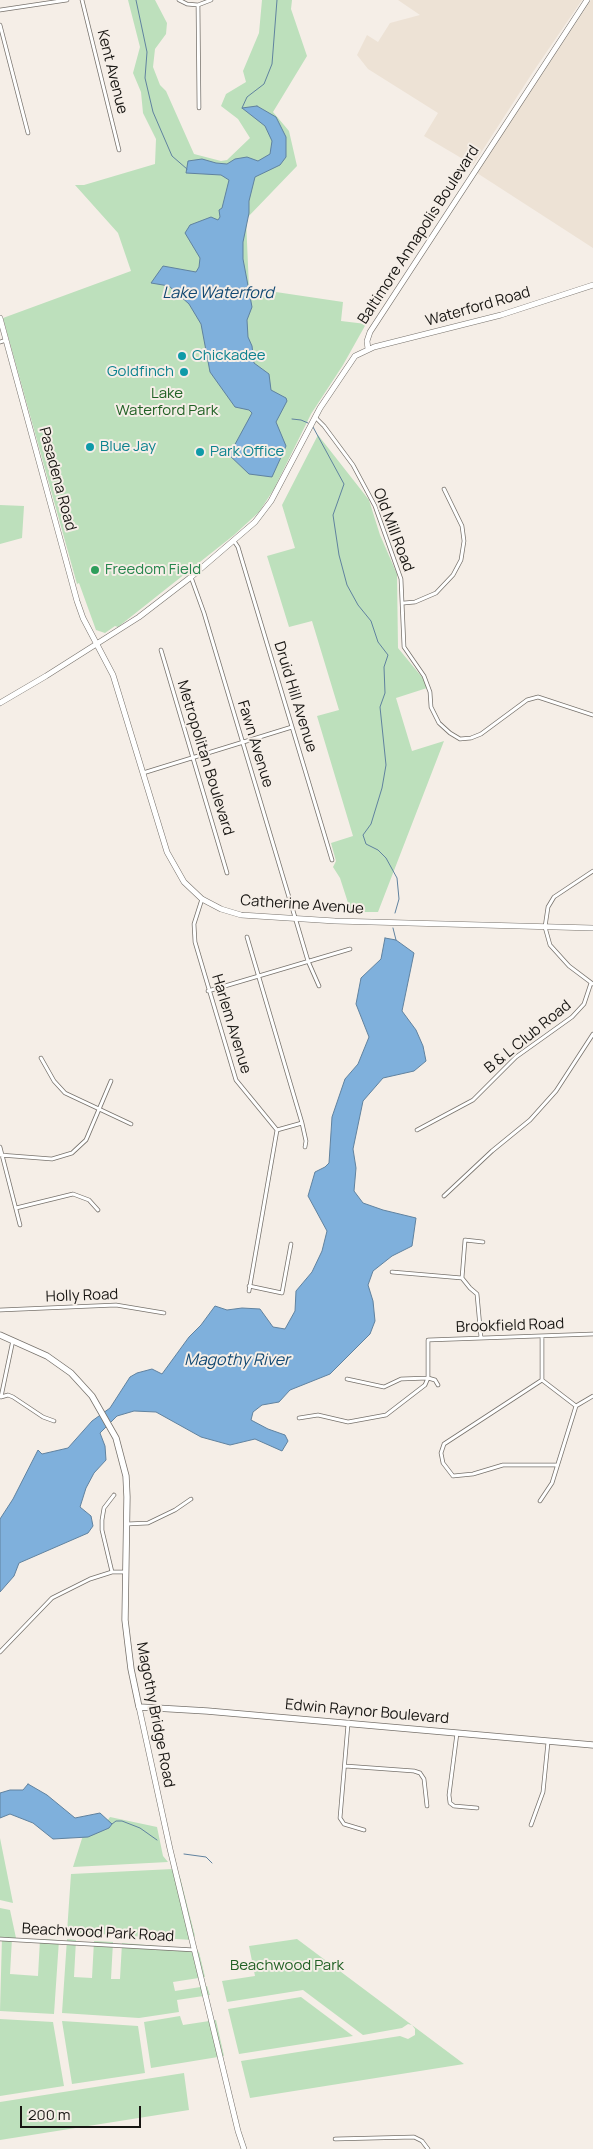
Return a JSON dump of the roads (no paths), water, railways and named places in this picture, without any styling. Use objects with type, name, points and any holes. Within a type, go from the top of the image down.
[{"type":"main road","name":"Baltimore Annapolis Boulevard","points":[[0,703],[147,611],[234,541],[264,513],[315,417],[353,359],[368,349],[367,341],[370,332],[587,0]]},
{"type":"main road","name":"Waterford Road","points":[[368,349],[501,315],[593,285]]},
{"type":"main road","name":"Pasadena Road","points":[[0,318],[3,341],[75,595],[83,618],[97,644]]},
{"type":"main road","name":"Catherine Avenue","points":[[97,644],[116,685],[170,859],[184,882],[202,899],[221,909],[240,915],[593,928]]},
{"type":"main road","name":"Magothy Bridge Road","points":[[0,1335],[41,1352],[60,1364],[86,1389],[110,1426],[119,1449],[126,1476],[125,1620],[131,1669],[158,1801],[238,2131],[244,2149]]},
{"type":"main road","name":"Edwin Raynor Boulevard","points":[[139,1707],[457,1732],[593,1745]]},
{"type":"street","points":[[0,10],[67,0]]},
{"type":"street","name":"Kent Avenue","points":[[82,0],[119,150]]},
{"type":"street","points":[[179,0],[187,4],[198,5],[211,0]]},
{"type":"street","points":[[198,5],[200,108]]},
{"type":"street","points":[[0,25],[28,132]]},
{"type":"street","name":"Old Mill Road","points":[[315,417],[353,465],[375,506],[401,579],[404,603],[404,647],[424,676],[430,692],[431,707],[439,722],[450,733],[460,739],[481,734],[527,700],[538,697],[593,715]]},
{"type":"street","points":[[404,603],[415,602],[436,593],[453,575],[461,560],[464,541],[462,526],[444,489]]},
{"type":"street","name":"Druid Hill Avenue","points":[[234,541],[238,547],[332,860]]},
{"type":"street","name":"Fawn Avenue","points":[[191,577],[204,613],[308,961],[319,986]]},
{"type":"street","name":"Metropolitan Boulevard","points":[[161,650],[227,873]]},
{"type":"street","points":[[143,773],[292,727]]},
{"type":"street","points":[[592,983],[569,966],[550,946],[545,927],[548,907],[554,897],[593,871]]},
{"type":"street","name":"Harlem Avenue","points":[[202,899],[194,924],[195,942],[236,1080],[278,1130]]},
{"type":"street","points":[[247,937],[302,1123],[306,1141],[305,1147]]},
{"type":"street","points":[[208,990],[350,949]]},
{"type":"street","name":"B & L Club Road","points":[[416,1130],[473,1100],[509,1063],[572,1017],[584,1004],[592,983]]},
{"type":"street","points":[[444,1196],[492,1151],[530,1120],[556,1091],[593,1034]]},
{"type":"street","points":[[41,1058],[54,1082],[65,1093],[131,1124]]},
{"type":"street","points":[[1,1154],[52,1159],[72,1153],[86,1140],[111,1080]]},
{"type":"street","points":[[249,1291],[278,1130],[302,1123]]},
{"type":"street","points":[[0,1147],[20,1225]]},
{"type":"street","points":[[16,1208],[73,1194],[89,1200],[98,1210]]},
{"type":"street","points":[[481,1338],[477,1294],[462,1278],[465,1240],[482,1242]]},
{"type":"street","points":[[249,1286],[282,1293],[291,1244]]},
{"type":"street","points":[[392,1272],[462,1278]]},
{"type":"street","name":"Holly Road","points":[[0,1310],[116,1305],[164,1313]]},
{"type":"street","name":"Brookfield Road","points":[[428,1378],[428,1340],[593,1334]]},
{"type":"street","points":[[542,1336],[542,1380]]},
{"type":"street","points":[[13,1340],[1,1397],[13,1396],[43,1417],[54,1421]]},
{"type":"street","points":[[299,1418],[318,1415],[348,1422],[386,1415],[421,1390],[428,1378]]},
{"type":"street","points":[[347,1379],[384,1387],[402,1379],[428,1378],[435,1380],[438,1385]]},
{"type":"street","points":[[542,1380],[576,1406]]},
{"type":"street","points":[[542,1380],[444,1444],[441,1453],[443,1464],[454,1476],[473,1474],[503,1465],[556,1464]]},
{"type":"street","points":[[540,1501],[552,1484],[556,1464],[576,1406],[593,1396]]},
{"type":"street","points":[[112,1572],[102,1530],[102,1520],[104,1508],[114,1495]]},
{"type":"street","points":[[127,1524],[148,1523],[175,1510],[191,1499]]},
{"type":"street","points":[[0,1652],[52,1598],[90,1579],[112,1572],[126,1572]]},
{"type":"street","points":[[348,1724],[340,1818],[344,1824],[364,1830]]},
{"type":"street","points":[[457,1732],[450,1803],[454,1806],[476,1808]]},
{"type":"street","points":[[531,1825],[543,1792],[548,1742]]},
{"type":"street","points":[[345,1766],[420,1773],[424,1779],[427,1806]]},
{"type":"street","name":"Beachwood Park Road","points":[[0,1939],[195,1950]]},
{"type":"street","points":[[335,2139],[414,2137],[422,2141],[428,2149]]},
{"type":"water","name":"Lake Waterford","points":[[257,106],[276,117],[286,137],[286,157],[280,165],[255,177],[249,201],[249,213],[243,242],[243,259],[252,307],[247,320],[248,337],[252,346],[254,363],[269,374],[271,390],[286,398],[287,401],[276,422],[286,446],[272,477],[249,474],[227,453],[229,449],[233,448],[252,413],[249,410],[235,407],[210,372],[201,324],[189,304],[169,286],[151,283],[163,266],[196,272],[199,267],[200,258],[185,233],[190,225],[211,217],[218,220],[220,217],[219,210],[222,208],[229,180],[221,175],[186,173],[188,161],[202,159],[227,164],[235,159],[247,157],[258,161],[270,154],[272,141],[265,126],[242,108]]},
{"type":"water","name":"Magothy River","points":[[385,938],[396,940],[414,953],[402,1011],[416,1030],[423,1046],[426,1061],[414,1071],[383,1078],[363,1101],[353,1149],[356,1168],[354,1191],[363,1203],[416,1218],[412,1246],[392,1256],[373,1271],[368,1285],[373,1301],[375,1321],[370,1334],[330,1374],[290,1390],[279,1402],[262,1405],[253,1412],[251,1420],[285,1435],[288,1441],[282,1451],[255,1439],[230,1445],[201,1437],[156,1412],[134,1411],[117,1416],[100,1433],[105,1446],[106,1460],[94,1473],[86,1488],[80,1507],[91,1516],[93,1526],[88,1533],[19,1563],[14,1576],[0,1592],[0,1519],[13,1499],[38,1450],[42,1454],[68,1448],[92,1421],[110,1408],[130,1377],[152,1369],[162,1374],[215,1306],[227,1310],[242,1308],[260,1309],[273,1327],[285,1329],[295,1311],[296,1291],[312,1272],[322,1251],[327,1231],[308,1196],[315,1172],[329,1163],[332,1117],[345,1079],[358,1064],[369,1037],[356,1004],[361,978],[381,959]]},
{"type":"water","points":[[28,1784],[47,1795],[75,1818],[100,1813],[112,1824],[109,1828],[88,1837],[53,1839],[33,1823],[10,1814],[0,1818],[0,1793],[10,1790],[23,1790]]},
{"type":"waterway","points":[[136,0],[147,52],[145,78],[153,112],[172,156],[187,169]]},
{"type":"waterway","name":"Magothy River","points":[[242,108],[247,97],[264,84],[272,64],[277,0]]},
{"type":"waterway","name":"Magothy River","points":[[292,419],[308,423]]},
{"type":"waterway","name":"Magothy River","points":[[313,427],[344,484],[333,515],[339,555],[347,585],[358,605],[371,621],[378,642],[388,655],[384,667],[385,693],[380,707],[386,765],[382,788],[371,824],[363,835],[366,844],[378,850],[386,858],[397,878],[399,899],[395,913]]},
{"type":"waterway","name":"Magothy River","points":[[393,928],[396,940]]},
{"type":"waterway","points":[[112,1824],[116,1821],[122,1821],[140,1828],[157,1840]]},
{"type":"waterway","points":[[184,1854],[206,1857],[212,1863]]},
{"type":"place","name":"Chickadee","points":[[182,356]]},
{"type":"place","name":"Goldfinch","points":[[184,372]]},
{"type":"place","name":"Blue Jay","points":[[90,447]]},
{"type":"place","name":"Park Office","points":[[200,452]]},
{"type":"place","name":"Freedom Field","points":[[95,570]]},
{"type":"park label","name":"Lake Waterford Park","points":[[167,402]]},
{"type":"park label","name":"Beachwood Park","points":[[287,1966]]}]
